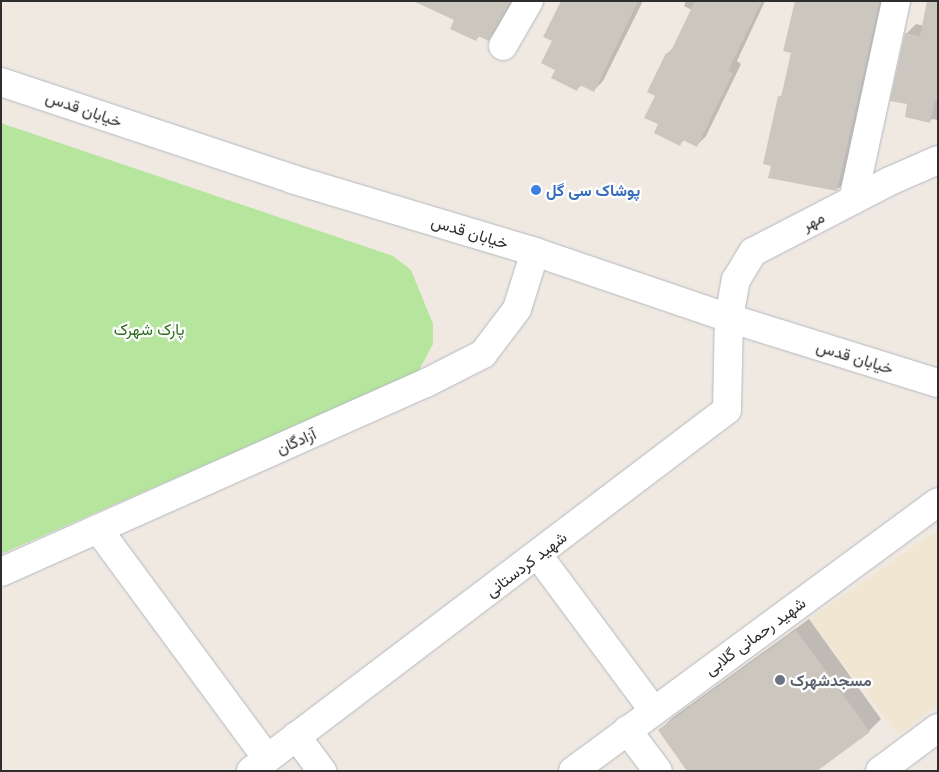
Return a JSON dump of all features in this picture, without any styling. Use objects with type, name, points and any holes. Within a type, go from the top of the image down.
[{"type":"street","points":[[503,46],[529,1]]},
{"type":"street","points":[[853,200],[896,1]]},
{"type":"street","name":"خیابان قدس","points":[[1,82],[292,179],[534,252],[729,318],[938,383]]},
{"type":"street","name":"مهر","points":[[729,318],[736,280],[753,252],[853,200],[938,160]]},
{"type":"street","name":"آزادگان","points":[[1,572],[418,387],[482,354],[517,309],[534,252]]},
{"type":"street","name":"شهید کردستانی","points":[[259,765],[727,410],[729,318]]},
{"type":"street","name":"شهید رحمانی گلابی","points":[[573,771],[938,502]]},
{"type":"street","points":[[98,530],[259,765]]},
{"type":"street","points":[[538,555],[654,711]]},
{"type":"street","points":[[880,771],[938,728]]},
{"type":"street","points":[[628,730],[658,771]]},
{"type":"street","points":[[296,736],[322,771]]},
{"type":"shaded area","points":[[938,530],[938,704],[898,735],[809,619]]},
{"type":"green space","name":"پارک شهرک","points":[[1,123],[393,256],[411,270],[433,324],[433,344],[418,372],[1,554]]},
{"type":"building","points":[[413,1],[511,1],[489,41],[478,36],[476,41],[450,29],[454,20]]},
{"type":"building","points":[[561,1],[638,1],[594,92],[580,85],[577,91],[551,78],[555,70],[541,63],[552,41],[543,37]]},
{"type":"building","points":[[695,1],[762,1],[728,71],[733,73],[697,147],[683,140],[680,146],[654,133],[658,124],[644,118],[655,96],[647,92],[666,53],[669,55]]},
{"type":"building","points":[[795,1],[880,1],[837,191],[768,178],[771,166],[763,164],[778,96],[781,97],[791,53],[783,51]]},
{"type":"building","points":[[927,1],[938,1],[938,101],[935,100],[930,123],[905,117],[907,104],[890,101],[905,33],[920,36]]},
{"type":"building","name":"مسجدشهرک","points":[[796,630],[870,732],[817,771],[687,771],[658,730]]},
{"type":"place","name":"پوشاک سی گل","points":[[536,190]]},
{"type":"place","name":"مسجدشهرک","points":[[780,680]]}]
